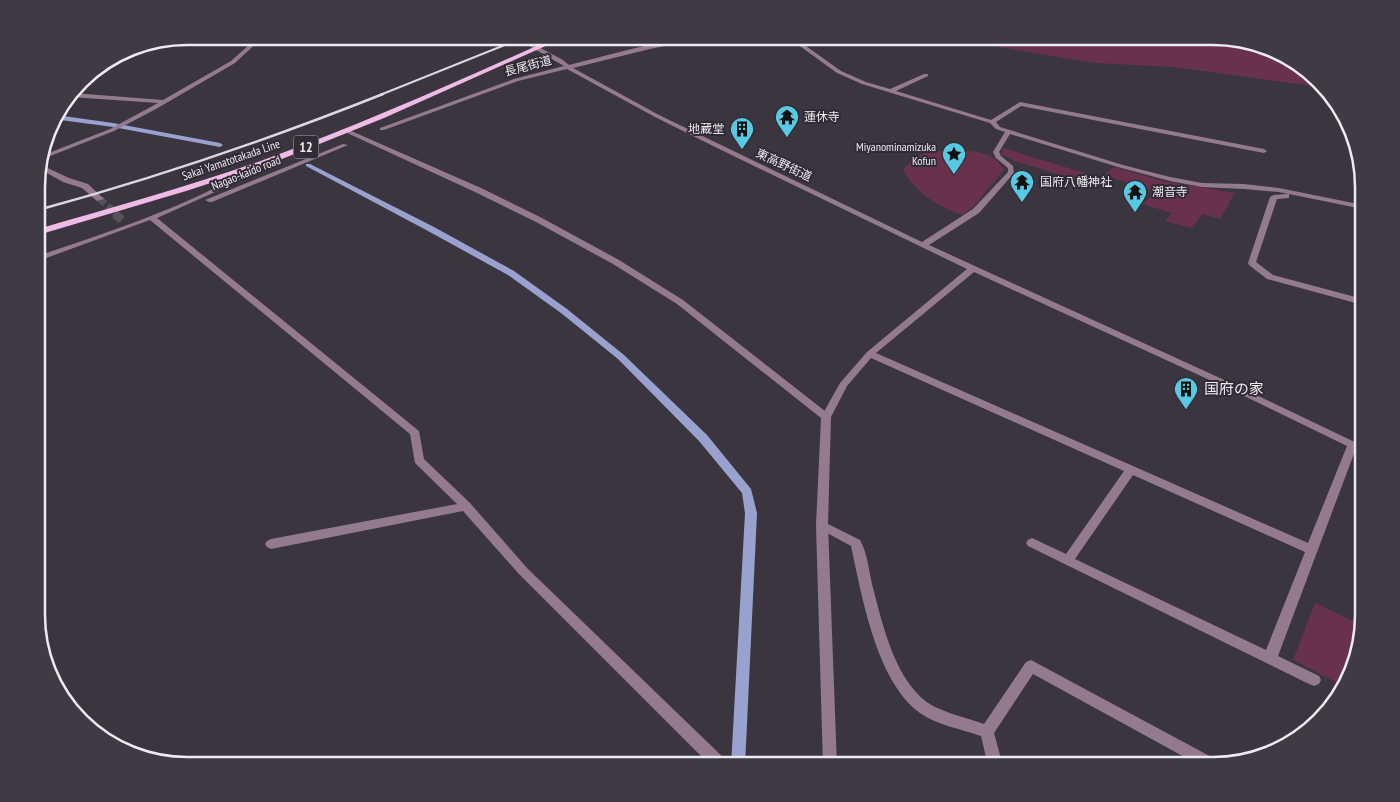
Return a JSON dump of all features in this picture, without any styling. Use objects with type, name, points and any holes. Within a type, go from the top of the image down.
[{"type":"main road","name":"Sakai Yamatotakada Line","points":[[45,230],[178,191],[267,162],[348,131],[544,45]]},
{"type":"street","points":[[49,155],[124,125],[233,62],[252,45]]},
{"type":"street","name":"東高野街道","points":[[531,45],[657,116],[973,269],[1241,391],[1355,447]]},
{"type":"street","name":"長尾街道","points":[[382,129],[483,91],[568,67],[662,45]]},
{"type":"street","points":[[801,45],[839,72],[864,83],[992,122],[998,128],[1127,168],[1196,185],[1251,186],[1305,194],[1355,204]]},
{"type":"street","points":[[891,91],[926,75]]},
{"type":"street","points":[[79,96],[165,102]]},
{"type":"street","points":[[992,122],[1020,104],[1264,151]]},
{"type":"street","points":[[348,131],[539,220],[616,262],[680,302],[826,417]]},
{"type":"street","points":[[924,244],[976,211],[1012,172],[1011,167],[998,157],[996,152],[1009,131]]},
{"type":"street","name":"Nagao-kaido road","points":[[45,257],[154,220],[345,145]]},
{"type":"street","points":[[267,162],[250,173],[154,220],[415,433],[419,460],[466,506],[523,570],[713,757]]},
{"type":"street","points":[[46,170],[66,180],[85,186],[100,199]]},
{"type":"street","points":[[1305,194],[1274,197],[1252,263],[1270,277],[1355,300]]},
{"type":"street","points":[[122,220],[129,227]]},
{"type":"street","points":[[830,757],[822,525],[826,417],[843,385],[870,354],[973,269]]},
{"type":"street","points":[[870,354],[1312,550]]},
{"type":"street","points":[[1270,658],[1312,550],[1355,455]]},
{"type":"street","points":[[1068,560],[1131,469]]},
{"type":"street","points":[[271,544],[466,506]]},
{"type":"street","points":[[822,525],[856,542],[879,635],[903,686],[925,708],[987,732]]},
{"type":"street","points":[[1032,543],[1314,680]]},
{"type":"street","points":[[994,757],[987,732],[1031,666],[1196,757]]},
{"type":"shaded area","points":[[987,45],[1231,46],[1267,56],[1284,64],[1312,86],[1173,67],[1094,63]]},
{"type":"shaded area","points":[[1003,148],[1088,174],[1080,181],[1014,161],[1001,154]]},
{"type":"shaded area","points":[[940,151],[967,151],[985,154],[992,157],[1004,170],[972,208],[962,215],[928,198],[914,186],[903,170],[919,156]]},
{"type":"shaded area","points":[[1115,167],[1163,181],[1235,193],[1220,219],[1203,214],[1191,228],[1165,221],[1172,213],[1142,204],[1156,192],[1103,175]]},
{"type":"shaded area","points":[[1315,603],[1355,622],[1347,660],[1337,683],[1293,660]]},
{"type":"waterway","points":[[63,118],[113,125],[220,145]]},
{"type":"waterway","points":[[249,152],[258,153]]},
{"type":"waterway","points":[[308,165],[511,273],[564,311],[621,357],[703,438],[747,492],[751,513],[738,757]]},
{"type":"tunnel","points":[[100,199],[117,215]]},
{"type":"tunnel","points":[[115,214],[122,220]]},
{"type":"railway","points":[[380,95],[505,45]]},
{"type":"railway","points":[[45,208],[126,185],[212,157],[298,127],[383,94]]},
{"type":"place","name":"蓮休寺","points":[[787,138]]},
{"type":"place","name":"地蔵堂","points":[[742,150]]},
{"type":"place","name":"Miyanominamizuka Kofun","points":[[954,175]]},
{"type":"place","name":"国府八幡神社","points":[[1022,203]]},
{"type":"place","name":"潮音寺","points":[[1135,213]]},
{"type":"place","name":"国府の家","points":[[1186,410]]}]
